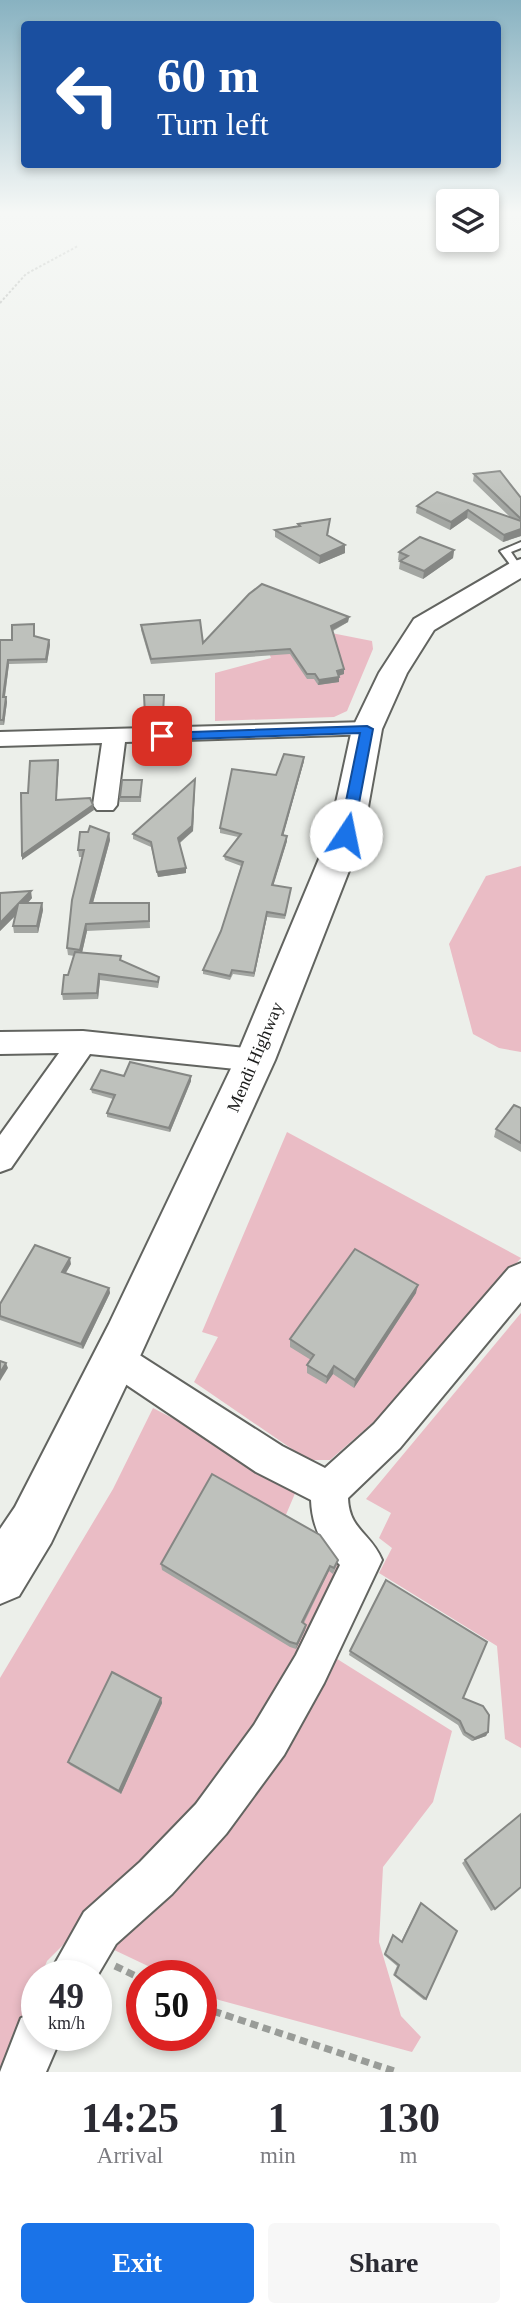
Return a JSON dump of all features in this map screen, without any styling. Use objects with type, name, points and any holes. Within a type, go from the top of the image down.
[{"type":"main road","name":"Mendi Highway","points":[[0,1577],[33,1524],[256,1060],[346,835],[367,729],[393,673],[424,625],[520,560]]},
{"type":"street","points":[[0,739],[114,738],[367,729]]},
{"type":"street","points":[[105,805],[114,738]]},
{"type":"street","points":[[0,1043],[83,1042],[256,1060]]},
{"type":"street","points":[[0,1159],[83,1042]]},
{"type":"street","points":[[81,1960],[100,1928],[156,1878],[211,1819],[269,1740],[310,1669],[363,1560],[344,1544],[329,1520],[329,1490],[387,1436],[521,1278]]},
{"type":"street","points":[[115,1358],[269,1459],[329,1490]]},
{"type":"street","points":[[22,2072],[31,2051]]},
{"type":"path","points":[[217,2012],[397,2072]]},
{"type":"shaded area","points":[[306,628],[372,641],[373,649],[347,711],[334,717],[215,721],[215,673],[271,658],[263,637]]},
{"type":"shaded area","points":[[521,866],[521,1052],[499,1048],[473,1034],[449,944],[486,876]]},
{"type":"shaded area","points":[[287,1132],[521,1258],[386,1411],[330,1460],[308,1460],[194,1382],[218,1337],[202,1332]]},
{"type":"shaded area","points":[[521,1313],[521,1748],[505,1739],[497,1646],[379,1573],[392,1548],[379,1538],[391,1513],[366,1499]]},
{"type":"shaded area","points":[[153,1408],[299,1484],[285,1517],[349,1570],[300,1672],[169,1839],[48,1960],[21,1960],[21,2028],[4,2072],[0,2072],[0,1678],[113,1489]]},
{"type":"shaded area","points":[[334,1657],[452,1731],[433,1802],[383,1867],[379,1942],[401,2016],[421,2037],[412,2052],[219,2000],[217,1960],[135,1960],[110,1948]]},
{"type":"building","points":[[500,471],[521,498],[521,519],[474,474]]},
{"type":"building","points":[[437,492],[521,521],[521,529],[504,535],[468,510],[451,522],[417,506]]},
{"type":"building","points":[[330,519],[327,535],[345,545],[320,556],[275,530],[300,526],[298,524]]},
{"type":"building","points":[[420,537],[454,550],[424,571],[400,561],[408,556],[399,552]]},
{"type":"building","points":[[262,584],[349,617],[331,626],[344,669],[337,671],[339,677],[319,680],[315,674],[307,674],[290,649],[151,659],[141,625],[200,620],[203,643],[249,594]]},
{"type":"building","points":[[34,624],[34,636],[49,640],[46,659],[8,660],[3,720],[0,720],[0,640],[12,640],[12,625]]},
{"type":"building","points":[[144,695],[164,695],[163,714],[145,715]]},
{"type":"building","points":[[284,754],[304,757],[282,835],[287,836],[272,885],[291,888],[285,915],[267,912],[254,973],[232,970],[230,976],[203,970],[221,931],[243,862],[224,856],[241,834],[220,828],[232,769],[276,775]]},
{"type":"building","points":[[58,760],[56,800],[90,798],[93,805],[22,855],[21,793],[28,793],[30,761]]},
{"type":"building","points":[[195,779],[192,826],[178,838],[186,868],[157,872],[151,842],[133,834]]},
{"type":"building","points":[[122,780],[142,780],[140,797],[120,797]]},
{"type":"building","points":[[90,826],[109,833],[90,903],[149,903],[149,921],[86,924],[80,950],[67,948],[72,900],[84,850],[78,850],[80,832],[88,832]]},
{"type":"building","points":[[31,891],[19,903],[42,903],[37,926],[13,926],[18,904],[0,923],[0,893]]},
{"type":"building","points":[[75,952],[121,956],[120,960],[159,977],[158,982],[99,974],[97,993],[62,994],[64,975],[68,975]]},
{"type":"building","points":[[130,1062],[191,1076],[169,1128],[107,1113],[115,1095],[91,1089],[101,1070],[124,1076]]},
{"type":"building","points":[[514,1105],[521,1108],[521,1143],[496,1129]]},
{"type":"building","points":[[35,1245],[70,1258],[62,1272],[109,1288],[81,1344],[0,1316],[0,1304]]},
{"type":"building","points":[[355,1249],[418,1285],[355,1380],[334,1366],[327,1377],[307,1365],[314,1355],[290,1339]]},
{"type":"building","points":[[0,1361],[6,1363],[0,1373]]},
{"type":"building","points":[[212,1474],[320,1535],[338,1560],[334,1568],[330,1566],[302,1622],[306,1625],[297,1644],[161,1564]]},
{"type":"building","points":[[386,1580],[487,1642],[463,1698],[483,1706],[489,1715],[488,1732],[475,1738],[465,1732],[460,1721],[350,1651]]},
{"type":"building","points":[[112,1672],[161,1698],[119,1791],[68,1762]]},
{"type":"building","points":[[521,1814],[521,1887],[495,1909],[465,1860]]},
{"type":"building","points":[[421,1903],[457,1931],[426,1999],[395,1975],[399,1965],[385,1954],[393,1935],[402,1942]]},
{"type":"route","points":[[162,736],[367,729],[346,835]]}]
